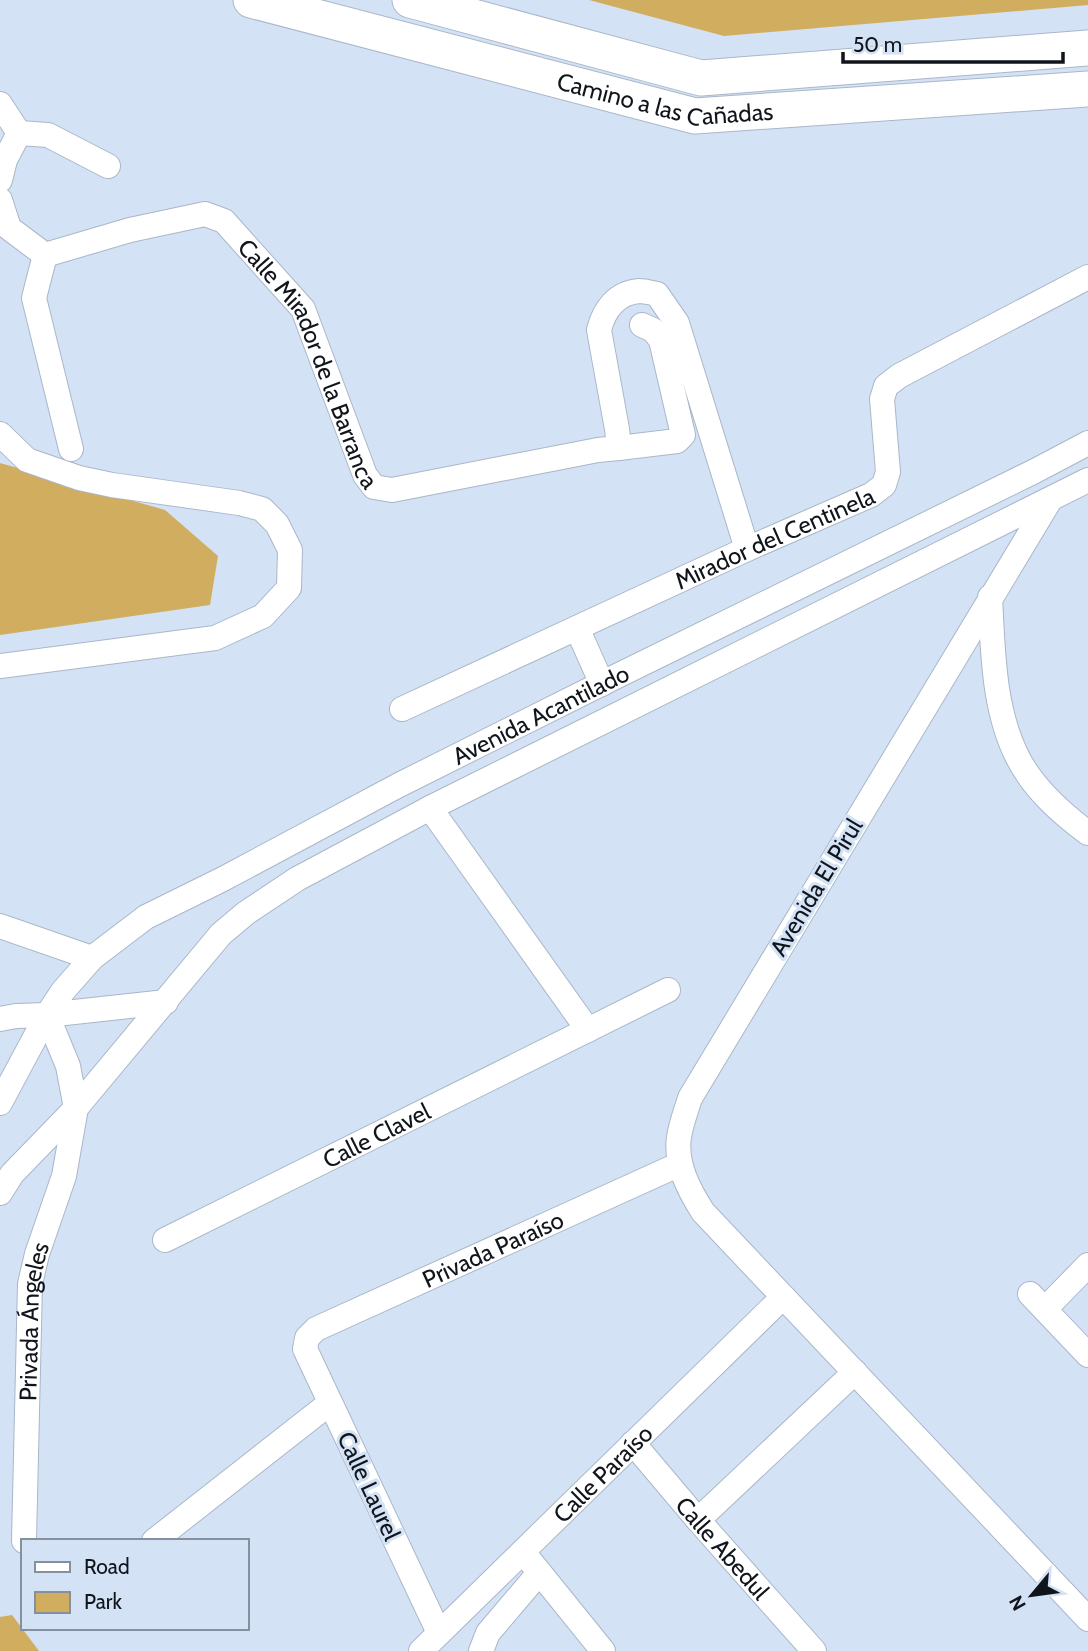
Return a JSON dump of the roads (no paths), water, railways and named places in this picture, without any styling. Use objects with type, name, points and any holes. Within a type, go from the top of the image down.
[{"type":"main road","name":"Camino a las Cañadas","points":[[251,0],[695,116],[1088,89]]},
{"type":"main road","name":"Camino a las Cañadas","points":[[410,0],[701,78],[1088,48]]},
{"type":"street","points":[[0,104],[19,133]]},
{"type":"street","points":[[19,133],[48,135],[108,166]]},
{"type":"street","points":[[0,180],[5,160],[19,133]]},
{"type":"street","points":[[0,200],[9,228],[45,255],[34,298],[71,449]]},
{"type":"street","name":"Calle Mirador de la Barranca","points":[[45,255],[130,230],[205,214],[224,221],[303,309],[365,475],[374,487],[391,490],[619,448]]},
{"type":"street","name":"Mirador del Centinela","points":[[402,709],[747,549],[872,495],[884,485],[888,472],[882,399],[886,386],[899,376],[1088,277]]},
{"type":"street","points":[[642,325],[653,330],[661,340],[683,435],[677,441],[619,448],[600,330],[603,314],[620,296],[639,291],[657,294],[677,323],[747,549]]},
{"type":"street","points":[[0,434],[27,460],[79,478],[262,509],[277,524],[290,550],[289,589],[264,616],[215,638],[0,666]]},
{"type":"street","name":"Avenida Acantilado","points":[[0,1103],[62,991],[92,958],[146,917],[399,785],[1088,443]]},
{"type":"street","points":[[1035,471],[1050,500]]},
{"type":"street","name":"Avenida Acantilado","points":[[0,1193],[12,1174],[76,1108],[221,934],[297,879],[430,808],[1088,480]]},
{"type":"street","name":"Avenida El Pirul","points":[[1050,500],[690,1098],[679,1138],[680,1164],[688,1188],[703,1212],[1088,1619]]},
{"type":"street","points":[[990,597],[994,667],[1000,704],[1018,759],[1034,783],[1053,804],[1088,833]]},
{"type":"street","points":[[578,627],[603,684]]},
{"type":"street","points":[[430,808],[588,1030]]},
{"type":"street","points":[[0,926],[92,958]]},
{"type":"street","name":"Calle Clavel","points":[[165,1240],[668,990]]},
{"type":"street","points":[[0,1019],[166,1002]]},
{"type":"street","points":[[47,1015],[68,1066],[76,1108]]},
{"type":"street","name":"Privada Ángeles","points":[[24,1539],[30,1284],[37,1254],[64,1176],[76,1108]]},
{"type":"street","name":"Privada Paraíso","points":[[307,1338],[316,1329],[680,1164]]},
{"type":"street","points":[[1088,1265],[1037,1302],[1088,1355]]},
{"type":"street","name":"Calle Paraíso","points":[[421,1651],[783,1297]]},
{"type":"street","name":"Calle Laurel","points":[[307,1338],[305,1349],[439,1633]]},
{"type":"street","points":[[698,1520],[855,1372]]},
{"type":"street","points":[[157,1539],[330,1403]]},
{"type":"street","name":"Calle Abedul","points":[[634,1443],[814,1651]]},
{"type":"street","points":[[523,1552],[603,1651]]},
{"type":"street","points":[[481,1651],[488,1633],[539,1573]]}]
